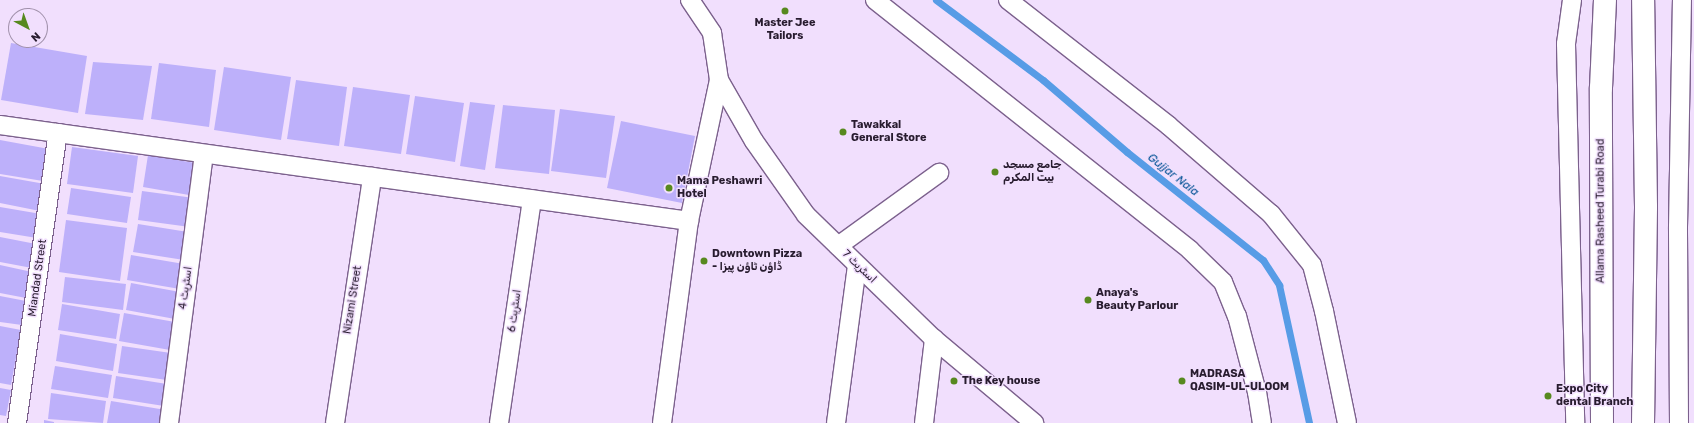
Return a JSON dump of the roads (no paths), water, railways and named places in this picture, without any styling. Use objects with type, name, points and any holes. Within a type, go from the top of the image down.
[{"type":"main road","name":"Allama Rasheed Turabi Road","points":[[1602,423],[1602,88],[1605,0]]},
{"type":"main road","points":[[1643,0],[1646,208],[1643,423]]},
{"type":"street","name":"اسٹریٹ 7","points":[[662,423],[689,221],[719,80],[712,33],[690,0]]},
{"type":"street","points":[[876,0],[1190,250],[1223,282],[1237,316],[1257,392],[1262,423]]},
{"type":"street","points":[[1008,0],[1169,126],[1276,220],[1312,265],[1347,423]]},
{"type":"street","points":[[1572,0],[1566,44],[1575,423]]},
{"type":"street","points":[[1679,423],[1678,227],[1682,0]]},
{"type":"street","name":"اسٹریٹ 7","points":[[719,80],[754,141],[806,214],[857,266],[934,339],[1034,423]]},
{"type":"street","points":[[0,125],[689,221]]},
{"type":"street","name":"Miandad Street","points":[[17,423],[58,133]]},
{"type":"street","name":"اسٹریٹ 4","points":[[168,423],[204,154]]},
{"type":"street","points":[[838,246],[939,173]]},
{"type":"street","name":"Nizami Street","points":[[335,423],[372,177]]},
{"type":"street","name":"اسٹریٹ 6","points":[[499,423],[532,199]]},
{"type":"street","points":[[836,423],[857,266]]},
{"type":"street","points":[[924,423],[934,339]]},
{"type":"waterway","name":"Gujjar Nala","points":[[936,0],[1043,80],[1127,152],[1263,260],[1279,285],[1309,423]]},
{"type":"place","name":"Master Jee Tailors","points":[[785,11]]},
{"type":"place","name":"Tawakkal General Store","points":[[843,132]]},
{"type":"place","name":"جامع مسجد بیت المکرم","points":[[995,172]]},
{"type":"place","name":"Mama Peshawri Hotel","points":[[669,188]]},
{"type":"place","name":"Downtown Pizza - ڈاؤن ٹاؤن پیزا","points":[[704,261]]},
{"type":"place","name":"Anaya's Beauty Parlour","points":[[1088,300]]},
{"type":"place","name":"The Key house","points":[[954,381]]},
{"type":"place","name":"MADRASA QASIM-UL-ULOOM","points":[[1182,381]]},
{"type":"place","name":"Expo City dental Branch","points":[[1548,396]]}]
